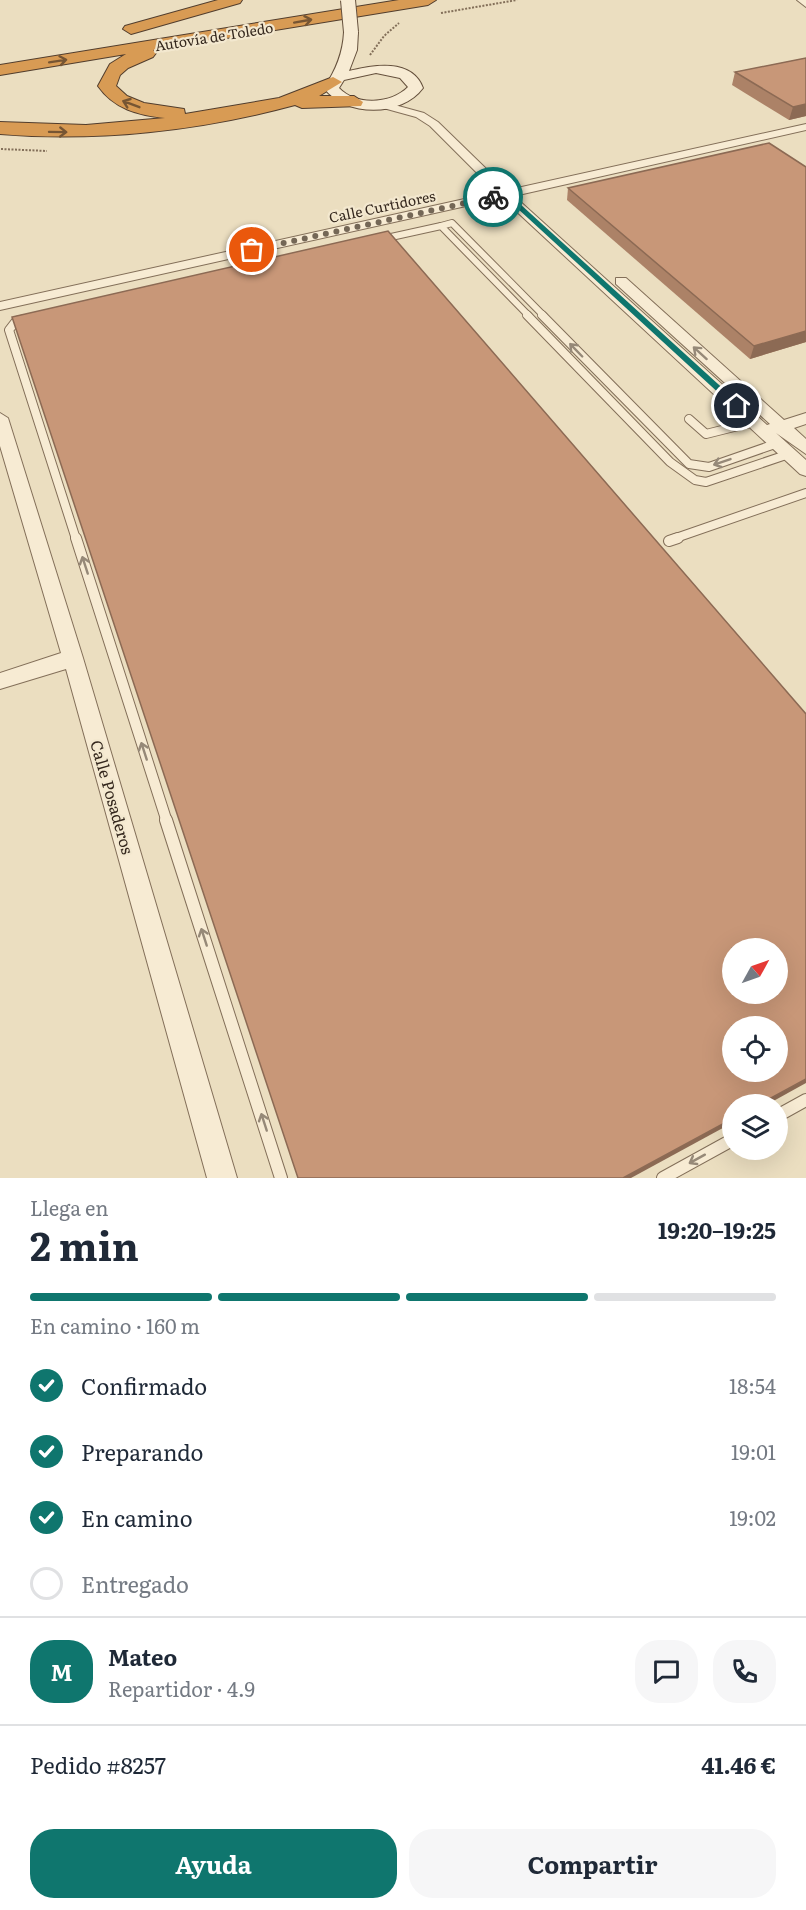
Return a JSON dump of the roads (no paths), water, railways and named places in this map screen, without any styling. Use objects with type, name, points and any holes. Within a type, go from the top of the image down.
[{"type":"highway","points":[[119,31],[159,23],[234,0]]},
{"type":"highway","name":"Autovía de Toledo","points":[[0,54],[340,0]]},
{"type":"highway","name":"Autovía de Toledo","points":[[0,70],[428,0]]},
{"type":"highway","points":[[204,38],[135,57],[112,72],[107,86],[118,99],[148,109],[176,113],[230,112]]},
{"type":"highway","points":[[0,128],[57,132],[119,130],[285,102],[308,95],[336,79]]},
{"type":"highway","points":[[285,102],[354,102]]},
{"type":"street","points":[[348,0],[350,50],[332,88],[335,94],[354,102],[380,104],[420,115],[434,124],[506,194],[806,470]]},
{"type":"street","points":[[802,0],[806,3]]},
{"type":"street","points":[[350,50],[361,61],[410,78],[416,88],[412,93],[394,102],[380,104]]},
{"type":"street","points":[[336,79],[362,70],[389,70]]},
{"type":"street","points":[[412,93],[417,102],[521,190],[806,448]]},
{"type":"street","name":"Calle Curtidores","points":[[0,306],[806,127]]},
{"type":"street","name":"Calle Posaderos","points":[[0,418],[73,658],[222,1178]]},
{"type":"street","points":[[759,426],[781,426],[806,418]]},
{"type":"street","points":[[0,681],[73,658]]},
{"type":"lane","points":[[372,241],[452,223],[689,464],[709,467],[778,443]]},
{"type":"lane","points":[[441,226],[684,474],[706,482],[789,454]]},
{"type":"lane","points":[[39,316],[16,321],[9,330],[282,1178]]},
{"type":"lane","points":[[689,419],[706,434],[759,426]]},
{"type":"lane","points":[[669,541],[806,493]]},
{"type":"lane","points":[[788,1110],[806,1100]]},
{"type":"lane","points":[[663,1178],[722,1146]]}]
